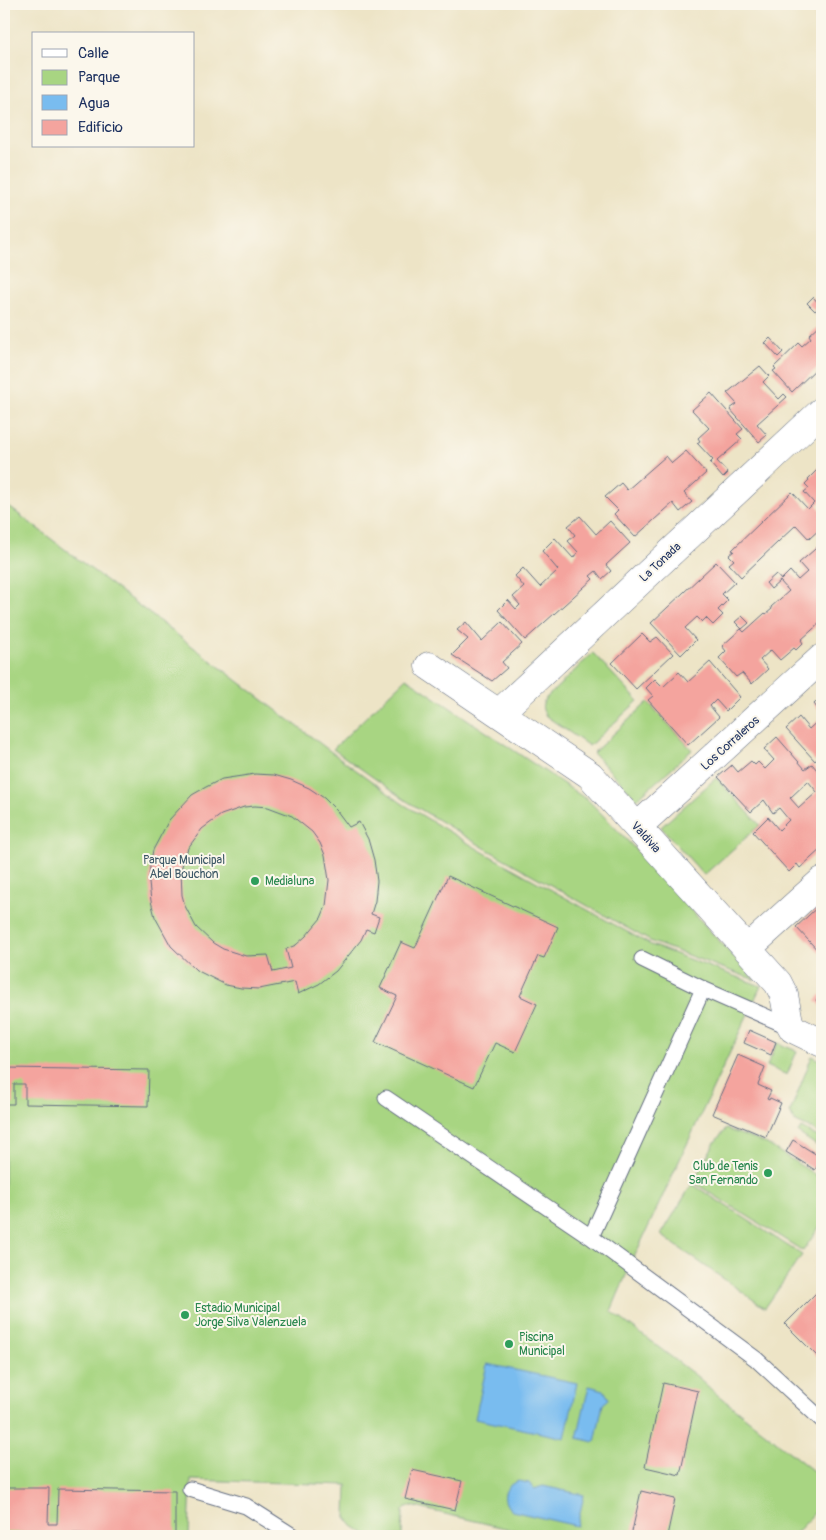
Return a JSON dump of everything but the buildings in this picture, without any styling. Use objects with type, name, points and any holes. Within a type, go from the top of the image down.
[{"type":"street","name":"La Tonada","points":[[498,713],[822,411]]},
{"type":"street","name":"Los Corraleros","points":[[637,827],[822,658]]},
{"type":"street","name":"Valdivia","points":[[429,666],[590,775],[778,983],[784,995],[789,1022],[793,1029]]},
{"type":"street","points":[[747,949],[822,881]]},
{"type":"street","points":[[793,1029],[822,1043]]},
{"type":"lane","points":[[642,959],[703,989],[793,1029]]},
{"type":"lane","points":[[591,1237],[703,989]]},
{"type":"lane","points":[[386,1098],[591,1237],[756,1359],[822,1420]]},
{"type":"lane","points":[[190,1489],[246,1506],[293,1536]]},
{"type":"green space","name":"Parque Municipal Abel Bouchon","points":[[4,503],[330,751],[403,804],[483,852],[651,945],[761,986],[630,1266],[611,1311],[699,1378],[822,1478],[822,1504],[794,1536],[539,1536],[411,1506],[406,1507],[403,1511],[402,1536],[369,1536],[353,1526],[346,1517],[347,1485],[191,1480],[189,1536],[4,1536]]},
{"type":"green space","points":[[593,653],[638,701],[589,746],[546,716],[543,706],[545,699]]},
{"type":"green space","points":[[406,678],[589,801],[755,980],[652,942],[483,847],[405,800],[333,749]]},
{"type":"green space","points":[[648,702],[692,750],[637,799],[593,753]]},
{"type":"green space","points":[[716,778],[760,825],[704,875],[661,827]]},
{"type":"green space","points":[[777,1043],[797,1051],[787,1075],[767,1066]]},
{"type":"green space","points":[[812,1056],[822,1061],[822,1134],[794,1121],[790,1112]]},
{"type":"green space","points":[[801,1128],[822,1139],[822,1149],[798,1133]]},
{"type":"green space","points":[[726,1129],[767,1144],[822,1179],[822,1223],[803,1251],[693,1182],[715,1142]]},
{"type":"green space","points":[[692,1184],[802,1255],[765,1308],[661,1235]]},
{"type":"water","points":[[487,1364],[577,1383],[565,1438],[475,1419]]},
{"type":"water","points":[[589,1386],[604,1390],[609,1399],[603,1404],[595,1442],[577,1438]]},
{"type":"water","points":[[519,1481],[529,1483],[534,1489],[543,1486],[584,1495],[577,1526],[512,1511],[506,1503],[505,1494],[509,1486]]},
{"type":"place","name":"Medialuna","points":[[255,881]]},
{"type":"place","name":"Club de Tenis San Fernando","points":[[768,1173]]},
{"type":"place","name":"Estadio Municipal Jorge Silva Valenzuela","points":[[185,1315]]},
{"type":"place","name":"Piscina Municipal","points":[[509,1344]]}]
